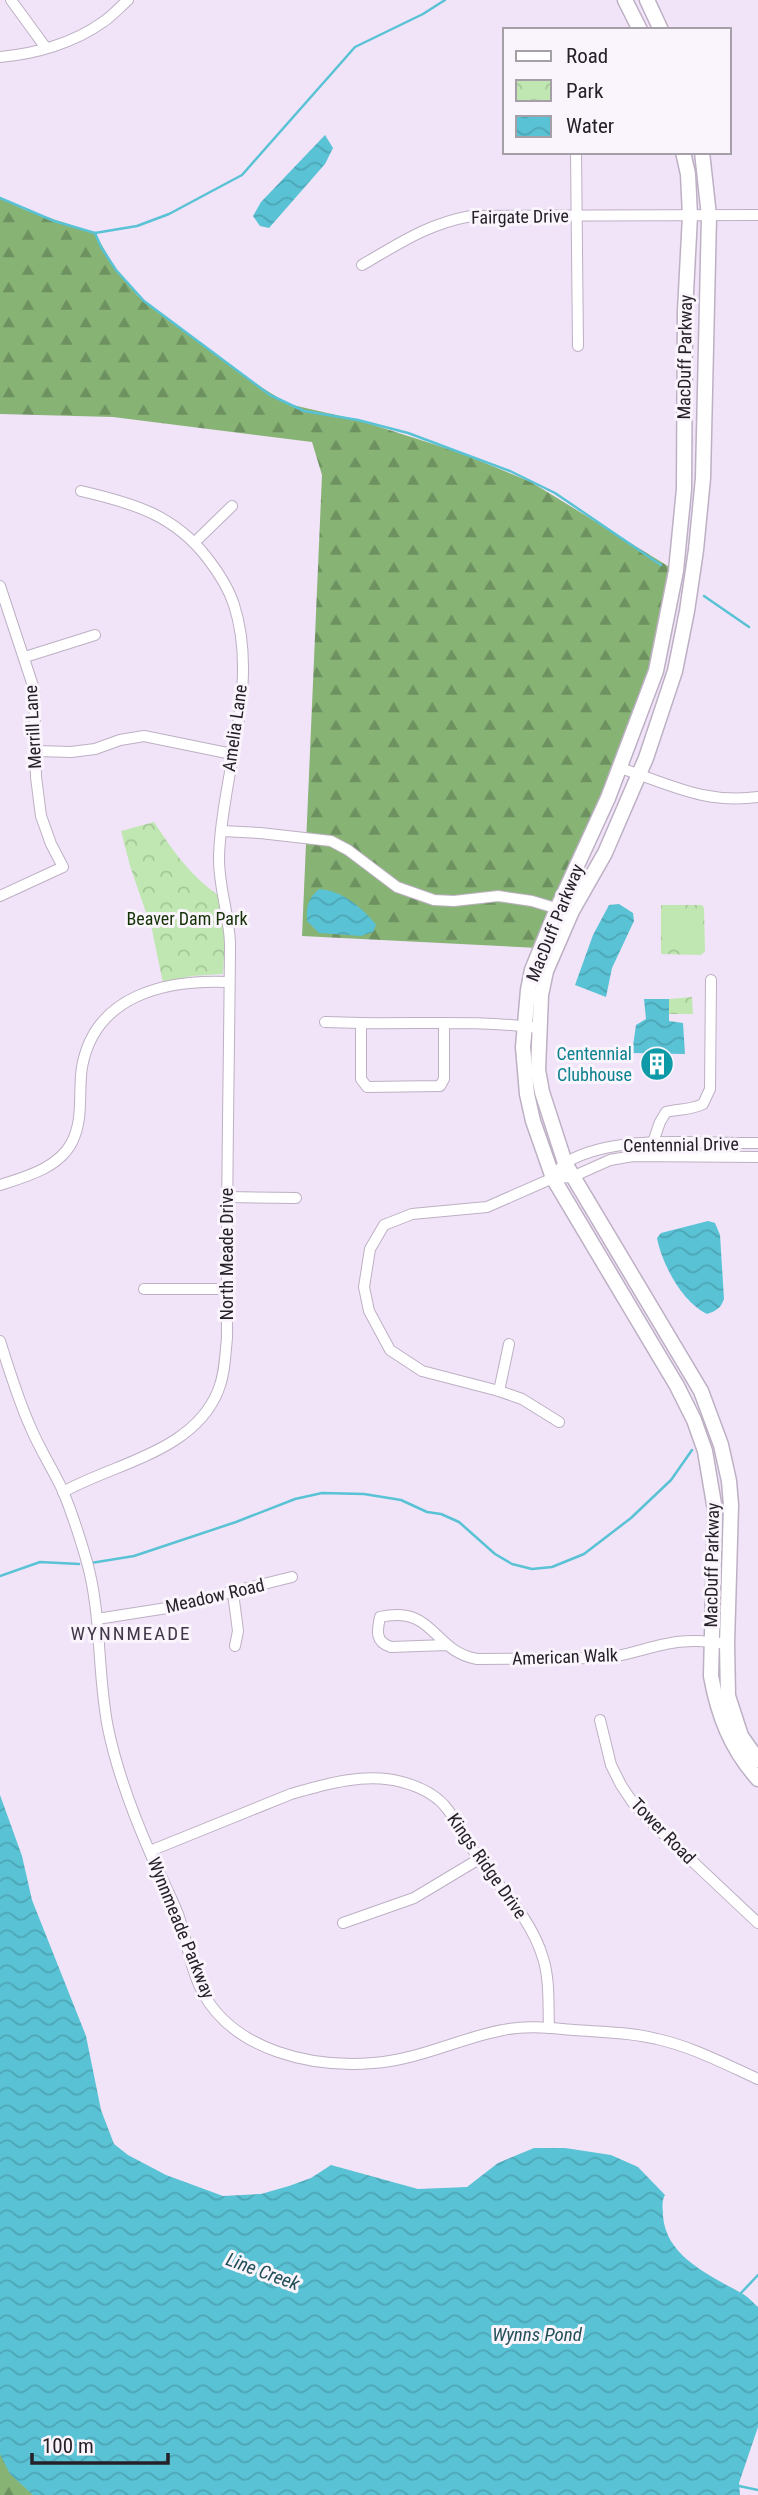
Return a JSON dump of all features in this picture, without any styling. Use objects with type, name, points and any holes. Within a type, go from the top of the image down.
[{"type":"street","points":[[11,0],[46,48]]},
{"type":"street","points":[[0,57],[24,54],[59,44],[103,23],[128,0]]},
{"type":"street","points":[[625,0],[639,28]]},
{"type":"street","points":[[647,0],[660,28]]},
{"type":"street","points":[[576,154],[578,346]]},
{"type":"street","name":"MacDuff Parkway","points":[[683,154],[688,174],[690,216],[685,311],[684,489],[676,571],[656,671],[564,910],[546,971],[541,995],[538,1070],[542,1093],[565,1163],[701,1391],[721,1446],[731,1504],[728,1696],[741,1737],[758,1759]]},
{"type":"street","name":"MacDuff Parkway","points":[[702,154],[709,216],[703,478],[696,550],[675,671],[639,774],[605,853],[564,910],[532,970],[524,1026],[523,1070],[533,1121],[553,1178],[677,1386],[694,1420],[705,1451],[715,1510],[711,1676],[723,1723],[744,1763],[758,1779]]},
{"type":"street","name":"Fairgate Drive","points":[[362,265],[427,227],[471,216],[758,215]]},
{"type":"street","name":"Amelia Lane","points":[[81,491],[133,505],[174,524],[195,542],[217,570],[234,603],[240,632],[243,695],[232,754],[219,857],[229,926]]},
{"type":"street","points":[[195,542],[232,506]]},
{"type":"street","name":"Merrill Lane","points":[[0,586],[34,689],[36,778],[41,816],[63,867],[0,896]]},
{"type":"street","points":[[25,657],[95,635]]},
{"type":"street","points":[[37,751],[94,749],[120,740],[144,736],[232,754]]},
{"type":"street","points":[[620,768],[687,792],[713,798],[758,797]]},
{"type":"street","points":[[222,831],[331,841],[348,850],[397,887],[434,900],[454,901],[505,896],[564,910]]},
{"type":"street","name":"North Meade Drive","points":[[63,1492],[184,1435],[200,1420],[214,1399],[224,1372],[229,926]]},
{"type":"street","points":[[650,1156],[651,1144],[666,1112],[681,1108],[694,1109],[703,1104],[709,1089],[711,980]]},
{"type":"street","points":[[0,1185],[26,1177],[48,1166],[72,1143],[80,1115],[85,1053],[95,1030],[122,1004],[183,982],[229,982]]},
{"type":"street","points":[[325,1022],[539,1028]]},
{"type":"street","points":[[361,1023],[361,1079],[367,1087],[440,1086],[443,1079],[444,1024]]},
{"type":"street","name":"Centennial Drive","points":[[565,1163],[606,1148],[631,1143],[758,1143]]},
{"type":"street","name":"Centennial Drive","points":[[572,1177],[610,1160],[650,1156],[758,1157]]},
{"type":"street","points":[[553,1178],[565,1163]]},
{"type":"street","points":[[559,1422],[522,1399],[422,1371],[390,1350],[375,1325],[363,1287],[370,1249],[384,1226],[402,1217],[487,1207],[553,1178],[572,1177]]},
{"type":"street","points":[[227,1197],[296,1198]]},
{"type":"street","points":[[144,1289],[226,1289]]},
{"type":"street","name":"Wynnmeade Parkway","points":[[0,1341],[31,1429],[63,1492],[87,1563],[97,1619],[104,1702],[122,1781],[178,1914],[202,1991],[234,2029],[271,2049],[325,2062],[374,2063],[426,2052],[474,2036],[508,2029],[549,2028],[659,2039],[698,2051],[758,2079]]},
{"type":"street","points":[[499,1391],[509,1343]]},
{"type":"street","name":"Meadow Road","points":[[97,1619],[167,1608],[292,1577]]},
{"type":"street","points":[[233,1593],[238,1631],[235,1646]]},
{"type":"street","name":"American Walk","points":[[447,1645],[384,1645],[377,1632],[380,1617],[411,1616],[423,1621],[447,1645],[464,1657],[477,1659],[620,1657],[688,1640],[727,1644]]},
{"type":"street","name":"Tower Road","points":[[600,1720],[611,1765],[633,1803],[758,1923]]},
{"type":"street","name":"Kings Ridge Drive","points":[[150,1851],[291,1794],[334,1783],[388,1779],[414,1786],[444,1806],[530,1928],[546,1972],[549,2028]]},
{"type":"street","points":[[343,1923],[414,1898],[479,1859]]},
{"type":"green space","points":[[0,197],[23,209],[95,233],[116,270],[138,296],[250,380],[288,404],[358,420],[458,452],[531,482],[676,571],[656,671],[538,948],[302,936],[322,475],[312,442],[113,417],[0,414]]},
{"type":"green space","name":"Beaver Dam Park","points":[[154,822],[192,873],[221,897],[226,924],[223,974],[192,976],[163,983],[152,930],[121,831]]},
{"type":"green space","points":[[661,905],[702,905],[705,951],[701,955],[661,954]]},
{"type":"green space","points":[[665,913],[680,913],[680,946],[664,945]]},
{"type":"green space","points":[[685,913],[700,913],[699,946],[684,946]]},
{"type":"green space","points":[[692,997],[693,1014],[669,1014],[669,999]]},
{"type":"green space","points":[[0,2439],[72,2495],[0,2495]]},
{"type":"water","points":[[325,135],[333,148],[325,164],[269,228],[260,226],[253,216],[261,202]]},
{"type":"water","points":[[319,889],[343,896],[358,906],[376,925],[373,932],[361,936],[319,933],[307,921],[307,907]]},
{"type":"water","points":[[619,904],[633,913],[634,921],[612,968],[606,997],[575,985],[593,935],[609,905]]},
{"type":"water","points":[[644,999],[669,999],[669,1021],[683,1023],[685,1054],[632,1053],[636,1025],[646,1019]]},
{"type":"water","points":[[708,1221],[715,1223],[720,1235],[724,1299],[718,1309],[707,1314],[689,1301],[674,1281],[663,1259],[657,1238],[661,1233]]},
{"type":"water","name":"Wynns Pond","points":[[0,1795],[22,1856],[32,1900],[86,2036],[101,2110],[114,2144],[128,2155],[166,2175],[223,2196],[261,2194],[289,2186],[311,2178],[331,2165],[418,2189],[467,2187],[498,2163],[534,2148],[565,2148],[611,2155],[638,2167],[665,2195],[662,2205],[666,2230],[681,2254],[703,2272],[746,2296],[758,2307],[758,2427],[739,2483],[740,2495],[33,2495],[10,2474],[0,2454]]},
{"type":"waterway","points":[[0,198],[54,221],[95,233],[137,226],[169,214],[242,175],[355,47],[423,14],[445,0]]},
{"type":"waterway","points":[[95,233],[116,270],[144,301],[270,395],[304,411],[358,420],[408,433],[510,471],[555,493],[661,565]]},
{"type":"waterway","points":[[704,596],[749,627]]},
{"type":"waterway","points":[[91,1563],[134,1556],[295,1499],[322,1493],[364,1494],[401,1500],[459,1522],[495,1554],[512,1564],[532,1569],[552,1567],[584,1554],[631,1518],[671,1480],[692,1450]]},
{"type":"waterway","points":[[0,1576],[40,1562],[79,1564]]},
{"type":"waterway","points":[[741,2293],[758,2275]]},
{"type":"waterway","points":[[739,2486],[758,2490]]},
{"type":"place","name":"Centennial Clubhouse","points":[[657,1064]]},
{"type":"district","name":"WYNNMEADE","points":[[131,1633]]},
{"type":"water label","name":"Line Creek","points":[[263,2271]]}]
